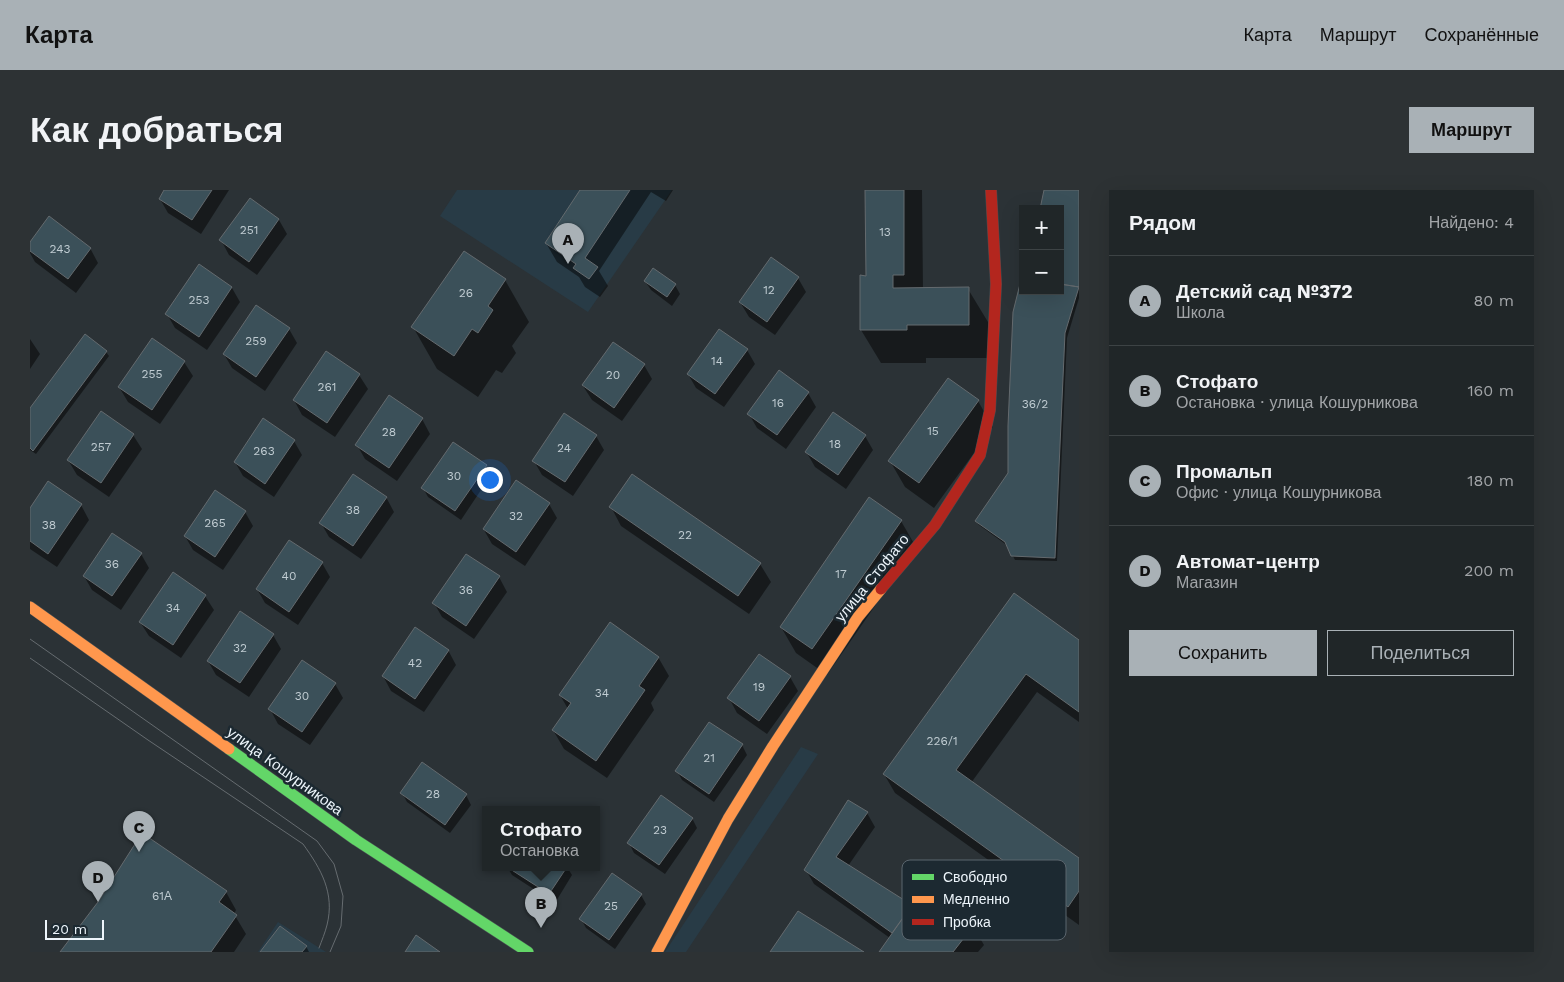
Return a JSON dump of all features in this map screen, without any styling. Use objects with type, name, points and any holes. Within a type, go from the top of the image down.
[{"type":"street","name":"улица Стофато","points":[[657,952],[728,819],[778,738],[858,617],[935,524],[980,455],[990,410],[996,284],[991,190]]},
{"type":"street","name":"улица Кошурникова","points":[[30,607],[356,840],[528,952]]},
{"type":"shaded area","points":[[457,190],[672,190],[588,312],[440,216]]},
{"type":"shaded area","points":[[801,747],[818,754],[686,952],[665,952]]},
{"type":"shaded area","points":[[278,922],[326,952],[258,952]]},
{"type":"building","points":[[164,190],[212,190],[192,220],[159,199]]},
{"type":"building","points":[[580,190],[630,190],[585,258],[598,267],[589,279],[573,268],[576,264],[545,243]]},
{"type":"building","points":[[865,190],[904,190],[904,275],[893,275],[893,288],[969,287],[969,325],[907,325],[907,330],[860,330],[860,275],[866,276]]},
{"type":"building","points":[[1044,190],[1079,190],[1079,287],[1064,285],[1064,205],[1041,205]]},
{"type":"building","points":[[250,198],[279,219],[249,262],[219,240]]},
{"type":"building","points":[[49,216],[91,248],[68,279],[30,251],[30,242]]},
{"type":"building","points":[[464,251],[506,279],[488,306],[493,310],[478,333],[472,329],[454,356],[411,327]]},
{"type":"building","points":[[771,257],[799,277],[767,322],[739,302]]},
{"type":"building","points":[[199,264],[232,287],[199,337],[165,314]]},
{"type":"building","points":[[653,268],[676,284],[667,297],[644,281]]},
{"type":"building","points":[[1064,285],[1079,287],[1065,333],[1055,558],[1011,556],[1005,542],[975,521],[1008,473],[1013,312],[1019,288],[1019,295],[1064,295]]},
{"type":"building","points":[[256,305],[290,328],[256,377],[223,354]]},
{"type":"building","points":[[719,329],[748,349],[715,394],[687,374]]},
{"type":"building","points":[[85,334],[107,351],[33,451],[30,448],[30,408]]},
{"type":"building","points":[[152,338],[185,361],[152,410],[118,387]]},
{"type":"building","points":[[613,342],[645,364],[614,408],[582,385]]},
{"type":"building","points":[[326,351],[360,374],[327,423],[293,400]]},
{"type":"building","points":[[779,370],[809,392],[777,435],[747,414]]},
{"type":"building","points":[[948,378],[979,400],[919,483],[888,461]]},
{"type":"building","points":[[389,395],[423,418],[389,468],[355,445]]},
{"type":"building","points":[[101,411],[134,434],[101,483],[67,460]]},
{"type":"building","points":[[833,412],[866,435],[838,475],[805,452]]},
{"type":"building","points":[[564,413],[597,435],[565,482],[532,461]]},
{"type":"building","points":[[263,418],[295,440],[265,484],[234,462]]},
{"type":"building","points":[[453,442],[487,465],[455,511],[421,488]]},
{"type":"building","points":[[353,474],[387,497],[353,546],[319,523]]},
{"type":"building","points":[[632,474],[761,563],[738,596],[609,507]]},
{"type":"building","points":[[516,480],[550,503],[516,552],[483,529]]},
{"type":"building","points":[[48,481],[82,504],[48,554],[30,541],[30,508]]},
{"type":"building","points":[[215,490],[246,511],[215,557],[184,536]]},
{"type":"building","points":[[869,497],[902,520],[812,649],[780,627]]},
{"type":"building","points":[[112,533],[142,553],[112,596],[83,576]]},
{"type":"building","points":[[289,540],[323,562],[289,612],[256,589]]},
{"type":"building","points":[[466,554],[500,576],[466,626],[432,603]]},
{"type":"building","points":[[173,572],[206,595],[173,645],[139,622]]},
{"type":"building","points":[[1014,593],[1079,640],[1079,712],[1026,674],[956,770],[1079,858],[1079,891],[1068,907],[1066,906],[1066,860],[1003,860],[883,774]]},
{"type":"building","points":[[240,611],[274,634],[240,683],[207,661]]},
{"type":"building","points":[[610,622],[659,657],[639,686],[645,690],[596,761],[552,730],[571,703],[559,695]]},
{"type":"building","points":[[415,627],[449,650],[415,699],[382,676]]},
{"type":"building","points":[[759,654],[791,676],[759,721],[727,698]]},
{"type":"building","points":[[302,660],[336,683],[302,732],[268,709]]},
{"type":"building","points":[[709,722],[743,744],[709,794],[675,771]]},
{"type":"building","points":[[422,762],[467,794],[445,825],[400,793]]},
{"type":"building","points":[[661,795],[693,818],[659,865],[627,843]]},
{"type":"building","points":[[848,800],[868,812],[836,857],[902,899],[902,919],[892,933],[804,870]]},
{"type":"building","points":[[142,833],[227,891],[219,902],[237,915],[211,952],[60,952],[98,902]]},
{"type":"building","points":[[513,871],[564,871],[549,894]]},
{"type":"building","points":[[612,873],[642,894],[609,940],[579,919]]},
{"type":"building","points":[[798,911],[864,952],[770,952]]},
{"type":"building","points":[[902,919],[902,940],[962,940],[953,952],[879,952]]},
{"type":"building","points":[[280,926],[307,946],[302,952],[260,952]]},
{"type":"building","points":[[416,935],[440,952],[405,952]]},
{"type":"tram line","points":[[30,639],[317,841],[334,864],[343,896],[341,926],[330,952]]},
{"type":"tram line","points":[[30,658],[303,844],[321,872],[328,892],[329,913],[319,948]]},
{"type":"traffic: fast","points":[[229,749],[356,840],[528,952]]},
{"type":"traffic: slow","points":[[657,952],[728,819],[773,746],[858,617],[881,589]]},
{"type":"traffic: slow","points":[[30,607],[229,749]]},
{"type":"traffic: jam","points":[[881,589],[935,525],[980,455],[990,410],[996,284],[991,190]]},
{"type":"place","name":"Детский сад №372","points":[[568,264]]},
{"type":"place","name":"Промальп","points":[[139,852]]},
{"type":"place","name":"Автомат-центр","points":[[98,902]]},
{"type":"place","name":"Стофато","points":[[541,928]]}]
